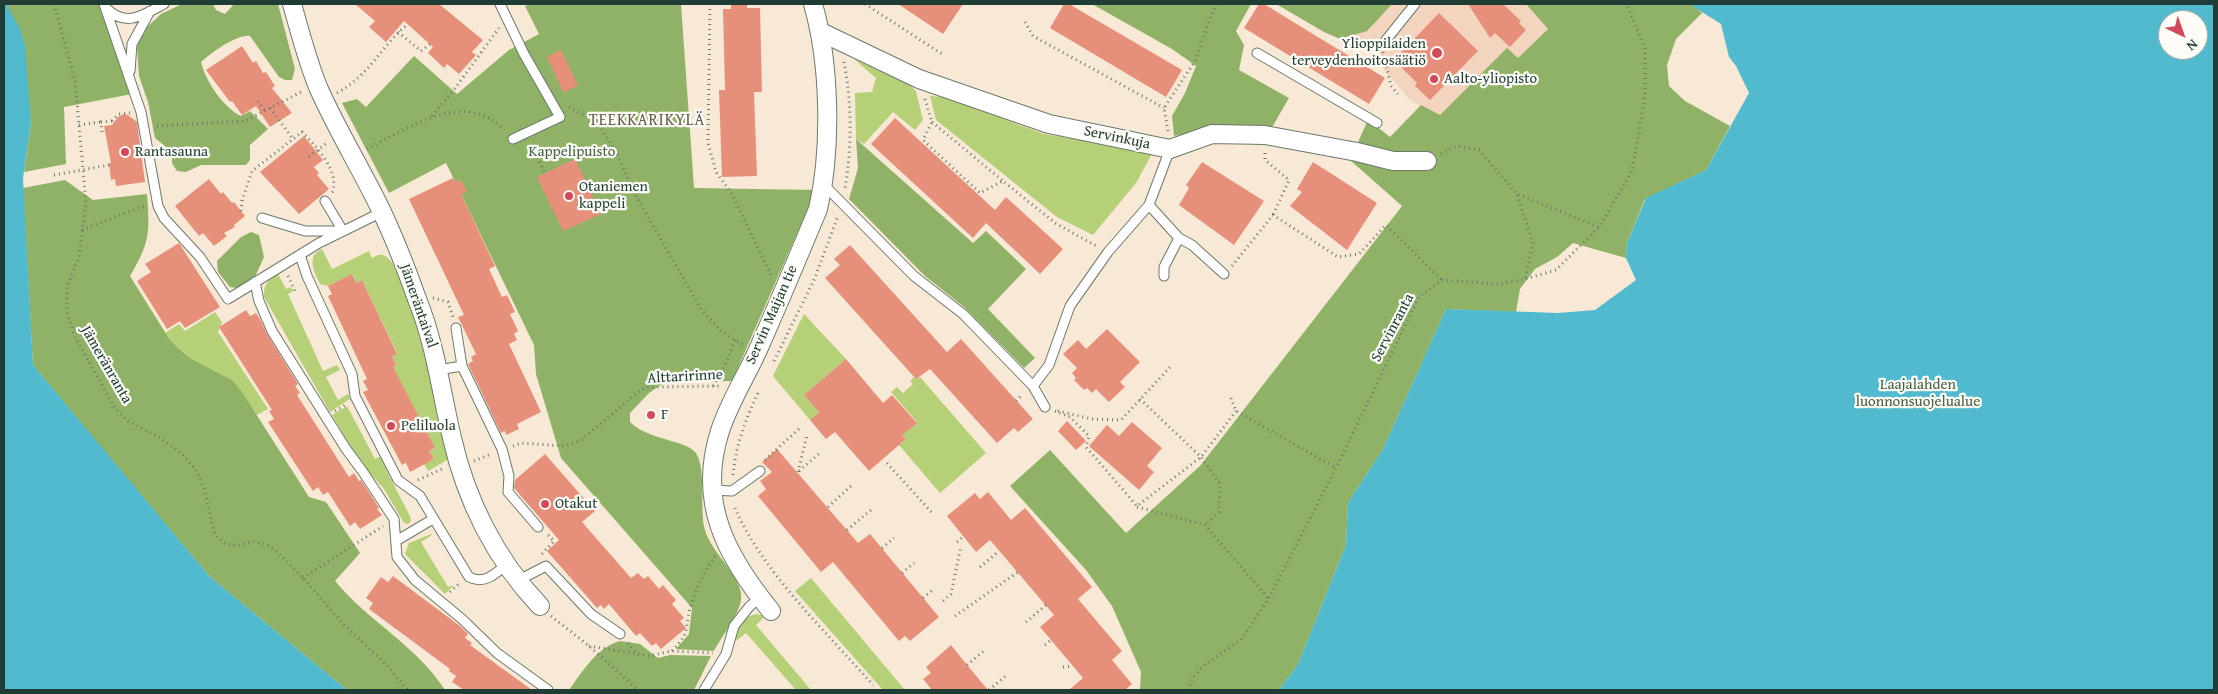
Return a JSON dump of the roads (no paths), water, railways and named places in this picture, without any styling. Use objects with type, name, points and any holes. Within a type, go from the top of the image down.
[{"type":"street","name":"Jämeräntaival","points":[[292,4],[304,47],[318,85],[382,212],[420,306],[438,370],[459,464],[485,528],[506,566],[517,581],[545,611]]},
{"type":"street","name":"Servin Maijan tie","points":[[765,604],[731,556],[724,541],[713,506],[711,490],[712,463],[718,440],[739,385],[756,354],[818,209],[824,185],[827,118],[821,32],[813,4]]},
{"type":"street","name":"Servinkuja","points":[[821,32],[919,79],[1049,124],[1170,149],[1212,134],[1265,135],[1393,160],[1427,161]]},
{"type":"lane","points":[[104,5],[116,17],[123,19],[135,18],[164,4]]},
{"type":"lane","points":[[500,4],[524,54],[560,117],[513,139]]},
{"type":"lane","points":[[1386,40],[1415,4]]},
{"type":"lane","points":[[104,5],[131,80],[143,127],[156,201],[164,218],[191,244],[228,299],[300,255],[382,212]]},
{"type":"lane","points":[[131,80],[132,44],[150,11]]},
{"type":"lane","points":[[1257,53],[1377,122]]},
{"type":"lane","points":[[1033,386],[1049,365],[1070,306],[1108,252],[1149,206],[1170,149]]},
{"type":"lane","points":[[824,185],[914,276],[963,314],[1033,386],[1045,408]]},
{"type":"lane","points":[[325,201],[343,231]]},
{"type":"lane","points":[[1149,206],[1178,238],[1192,245],[1224,274]]},
{"type":"lane","points":[[262,218],[305,231],[343,231]]},
{"type":"lane","points":[[1164,276],[1164,267],[1178,238]]},
{"type":"lane","points":[[300,255],[307,276],[352,374],[355,396],[398,480],[420,496],[469,578],[488,579],[506,566]]},
{"type":"lane","points":[[255,282],[259,302],[272,331],[346,450],[394,519],[397,557],[415,580],[458,616],[497,653],[548,690]]},
{"type":"lane","points":[[456,328],[462,366],[502,449],[509,476],[508,492],[538,527]]},
{"type":"lane","points":[[438,370],[462,366]]},
{"type":"lane","points":[[711,490],[732,491],[760,471]]},
{"type":"lane","points":[[396,541],[433,520]]},
{"type":"lane","points":[[517,581],[546,566],[591,614],[620,634]]},
{"type":"lane","points":[[704,690],[726,654],[734,626],[748,607],[765,604]]},
{"type":"water","points":[[4,4],[6,4],[20,29],[25,46],[31,123],[23,178],[33,365],[210,577],[347,690],[4,690]]},
{"type":"water","name":"Laajalahden luonnonsuojelualue","points":[[1692,4],[2214,4],[2214,690],[1279,690],[1298,664],[1346,545],[1348,503],[1383,449],[1446,309],[1558,313],[1595,310],[1636,280],[1626,258],[1627,243],[1646,198],[1706,170],[1749,93],[1736,66],[1729,57],[1721,24]]},
{"type":"place","name":"Ylioppilaiden terveydenhoitosäätiö","points":[[1437,53]]},
{"type":"place","name":"Aalto-yliopisto","points":[[1434,79]]},
{"type":"place","name":"Rantasauna","points":[[125,152]]},
{"type":"place","name":"Otaniemen kappeli","points":[[569,196]]},
{"type":"place","name":"F","points":[[651,415]]},
{"type":"place","name":"Peliluola","points":[[391,426]]},
{"type":"place","name":"Otakut","points":[[545,504]]},
{"type":"district","name":"TEEKKARIKYLÄ","points":[[647,121]]},
{"type":"park label","name":"Kappelipuisto","points":[[572,152]]}]
